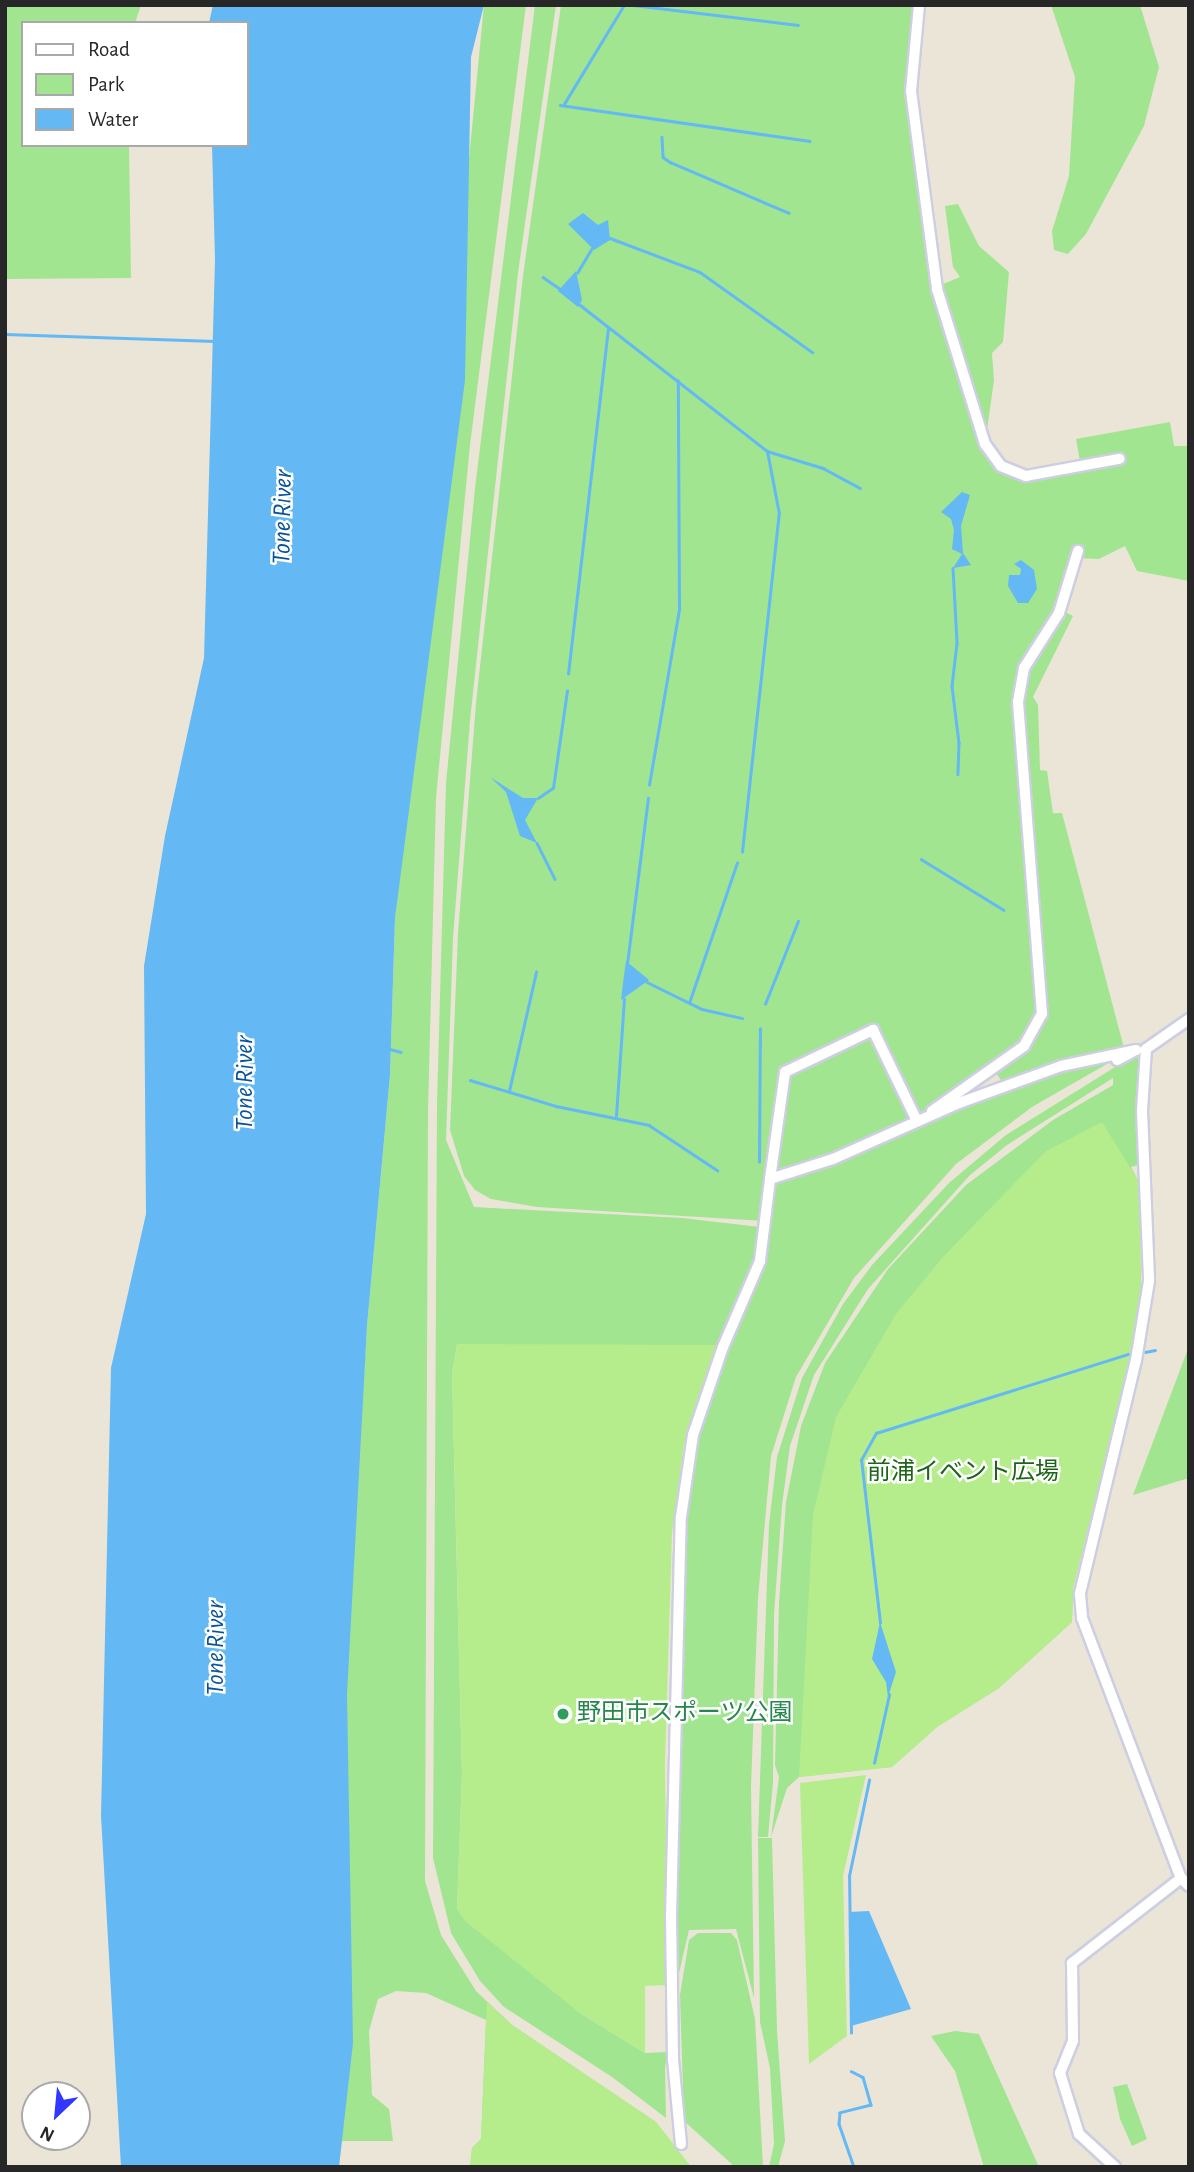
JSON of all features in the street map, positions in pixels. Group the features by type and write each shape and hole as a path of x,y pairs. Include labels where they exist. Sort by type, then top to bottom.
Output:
{"street":[{"path":"919,5 911,91 937,289 985,444 1001,466 1026,477 1119,459"},
{"path":"917,1121 1031,1038 1043,1005 1018,702 1024,668 1059,613 1079,551"},
{"path":"1116,1060 1141,1050 1189,1019"},
{"path":"681,2144 673,2059 671,1904 681,1517 693,1436 723,1347 760,1261 785,1072 873,1030 917,1121"},
{"path":"770,1179 833,1159 1003,1086 1082,1059 1141,1050"},
{"path":"1115,2167 1079,2134 1060,2073 1073,2041 1072,1963 1185,1882 1082,1618 1080,1594 1136,1360 1149,1281 1141,1050"},
{"path":"992,1067 1003,1086"}],"green space":[{"path":"5,5 141,5 136,21 21,21 21,147 129,147 131,278 5,279"},
{"path":"484,5 526,5 470,445 436,798 428,1112 425,1881 441,1935 476,1991 512,2025 656,2122 691,2167 470,2167 472,2148 481,2139 486,2020 426,1993 396,1991 378,1999 369,2031 372,2095 389,2109 393,2141 337,2141 332,1879 367,1326 390,1075 395,918"},
{"path":"535,5 556,5 518,273 470,721 453,938 446,1140 474,1207 682,1218 760,1227 755,1264 718,1345 457,1345 452,1373 462,1775 457,1909 580,2013 645,2053 669,2052 665,2066 666,2118 612,2077 504,2007 480,1981 451,1933 433,1858 437,1103 446,783 475,488"},
{"path":"561,5 914,5 906,99 930,281 941,327 985,455 1002,473 1028,481 1082,472 1076,439 1170,422 1174,446 1189,446 1189,581 1137,571 1125,546 1099,559 1074,558 1060,605 1019,677 1040,1005 1027,1039 922,1117 875,1026 790,1067 764,1221 537,1207 491,1199 475,1190 464,1176 450,1130 458,933 476,703 523,276"},
{"path":"1051,5 1140,5 1159,67 1144,126 1086,234 1068,254 1054,250 1052,231 1069,176 1075,77"},
{"path":"958,204 979,246 1009,272 1003,342 992,353 994,380 986,437 941,285 960,277 953,267 945,206"},
{"path":"1063,611 1073,616 1033,697 1038,705 1040,770 1047,771 1053,813 1040,816 1031,813 1021,714 1027,670"},
{"path":"1062,813 1124,1048 1003,1083 994,1070 1034,1039 1046,1007 1031,814"},
{"path":"870,1034 914,1121 774,1175 787,1074"},
{"path":"1126,1053 1032,1107 956,1164 854,1278 796,1377 771,1456 758,1598 751,1787 754,1998 736,1929 689,1930 676,1986 678,1573 690,1457 726,1347 756,1280 773,1182 1030,1079"},
{"name":"野田市スポーツ公園","path":"1136,1054 1140,1060 1138,1165 1131,1167 1139,1182 1141,1289 1127,1371 1073,1588 1072,1622 999,1688 937,1727 892,1767 799,1777 787,1788 771,1837 779,1777 775,1765 779,1603 786,1502 801,1426 825,1363 888,1269 966,1185 1053,1120 1113,1085 1113,1078 1007,1145 969,1176 868,1289 814,1375 790,1446 782,1505 774,1615 773,1783 768,1837 758,1837 769,1524 777,1457 802,1378 843,1304 872,1265 949,1183 1006,1135"},
{"name":"野田市スポーツ公園","path":"1102,1122 1139,1182 1141,1289 1127,1371 1073,1588 1072,1622 999,1688 937,1727 892,1767 799,1777 813,1515 836,1417 896,1314 943,1257 1046,1151"},
{"name":"野田市スポーツ公園","path":"457,1344 718,1345 684,1444 672,1533 665,1763 668,1985 645,1986 645,2053 580,2013 465,1921 457,1909 462,1775 452,1372"},
{"path":"1189,1346 1189,1478 1133,1495"},
{"name":"野田市スポーツ公園","path":"866,1775 843,1876 847,2036 809,2064 800,1783"},
{"path":"758,1838 772,1838 777,2031 785,2141 778,2167 769,2167 774,2144 770,2068 760,2022"},
{"path":"698,1933 731,1933 737,1940 755,2019 763,2167 735,2167 684,2121 680,1995 689,1940"},
{"path":"487,2002 512,2025 656,2122 691,2167 470,2167 472,2148 481,2139"},
{"path":"955,2031 979,2034 1039,2167 984,2167 955,2071 931,2036"},
{"path":"1127,2084 1147,2139 1132,2146 1120,2119 1113,2087"}],"water":[{"name":"Tone River","path":"213,5 484,5 471,57 465,380 395,918 390,1075 367,1326 347,1694 353,2043 339,2167 121,2167 101,1816 111,1368 146,1214 144,966 165,836 204,658 215,260 212,147 248,147 248,21 209,21"},
{"path":"583,213 598,225 608,220 610,240 594,250 568,224"},
{"path":"576,271 582,300 578,307 558,291"},
{"path":"962,492 970,495 961,526 963,553 971,565 953,568 962,554 952,549 954,530 951,519 941,512"},
{"path":"1021,560 1034,570 1037,589 1028,603 1018,603 1008,586 1009,575 1020,575 1021,569 1014,564"},
{"path":"490,777 523,798 538,798 525,820 537,843 520,836 506,792"},
{"path":"626,961 649,980 621,1000 623,983"},
{"path":"880,1622 896,1672 888,1697 886,1682 872,1659"},
{"path":"869,1911 911,2009 851,2026 849,1912"}],"waterway":[{"path":"564,104 624,5"},
{"path":"633,5 798,25"},
{"path":"560,105 809,141"},
{"path":"662,137 663,157 670,162 789,213"},
{"path":"610,238 700,272 812,352"},
{"path":"577,273 592,248"},
{"path":"543,277 560,289"},
{"path":"579,304 767,451 823,468 860,488"},
{"path":"568,674 608,329"},
{"path":"5,334 215,341"},
{"path":"649,785 679,609 678,381"},
{"path":"742,852 779,514 767,451"},
{"path":"953,568 957,643 952,686 959,743 958,774"},
{"path":"538,798 553,788 567,691"},
{"path":"627,964 648,798"},
{"path":"537,843 555,879"},
{"path":"921,859 1004,910"},
{"path":"689,1003 737,863"},
{"path":"765,1004 798,921"},
{"path":"509,1091 536,972"},
{"path":"647,982 702,1009 742,1018"},
{"path":"616,1116 624,999"},
{"path":"759,1162 760,1029"},
{"path":"390,1049 401,1052"},
{"path":"470,1080 556,1106 649,1125 717,1170"},
{"path":"1145,1352 1155,1350"},
{"path":"880,1623 861,1460 876,1433 1128,1354"},
{"path":"874,1763 889,1695"},
{"path":"851,2033 849,1876 869,1780"},
{"path":"851,2071 863,2077 871,2105 840,2113 839,2124 854,2167"}],"place":[{"name":"野田市スポーツ公園","path":"563,1714"}],"park label":[{"name":"前浦イベント広場","path":"963,1473"}]}
